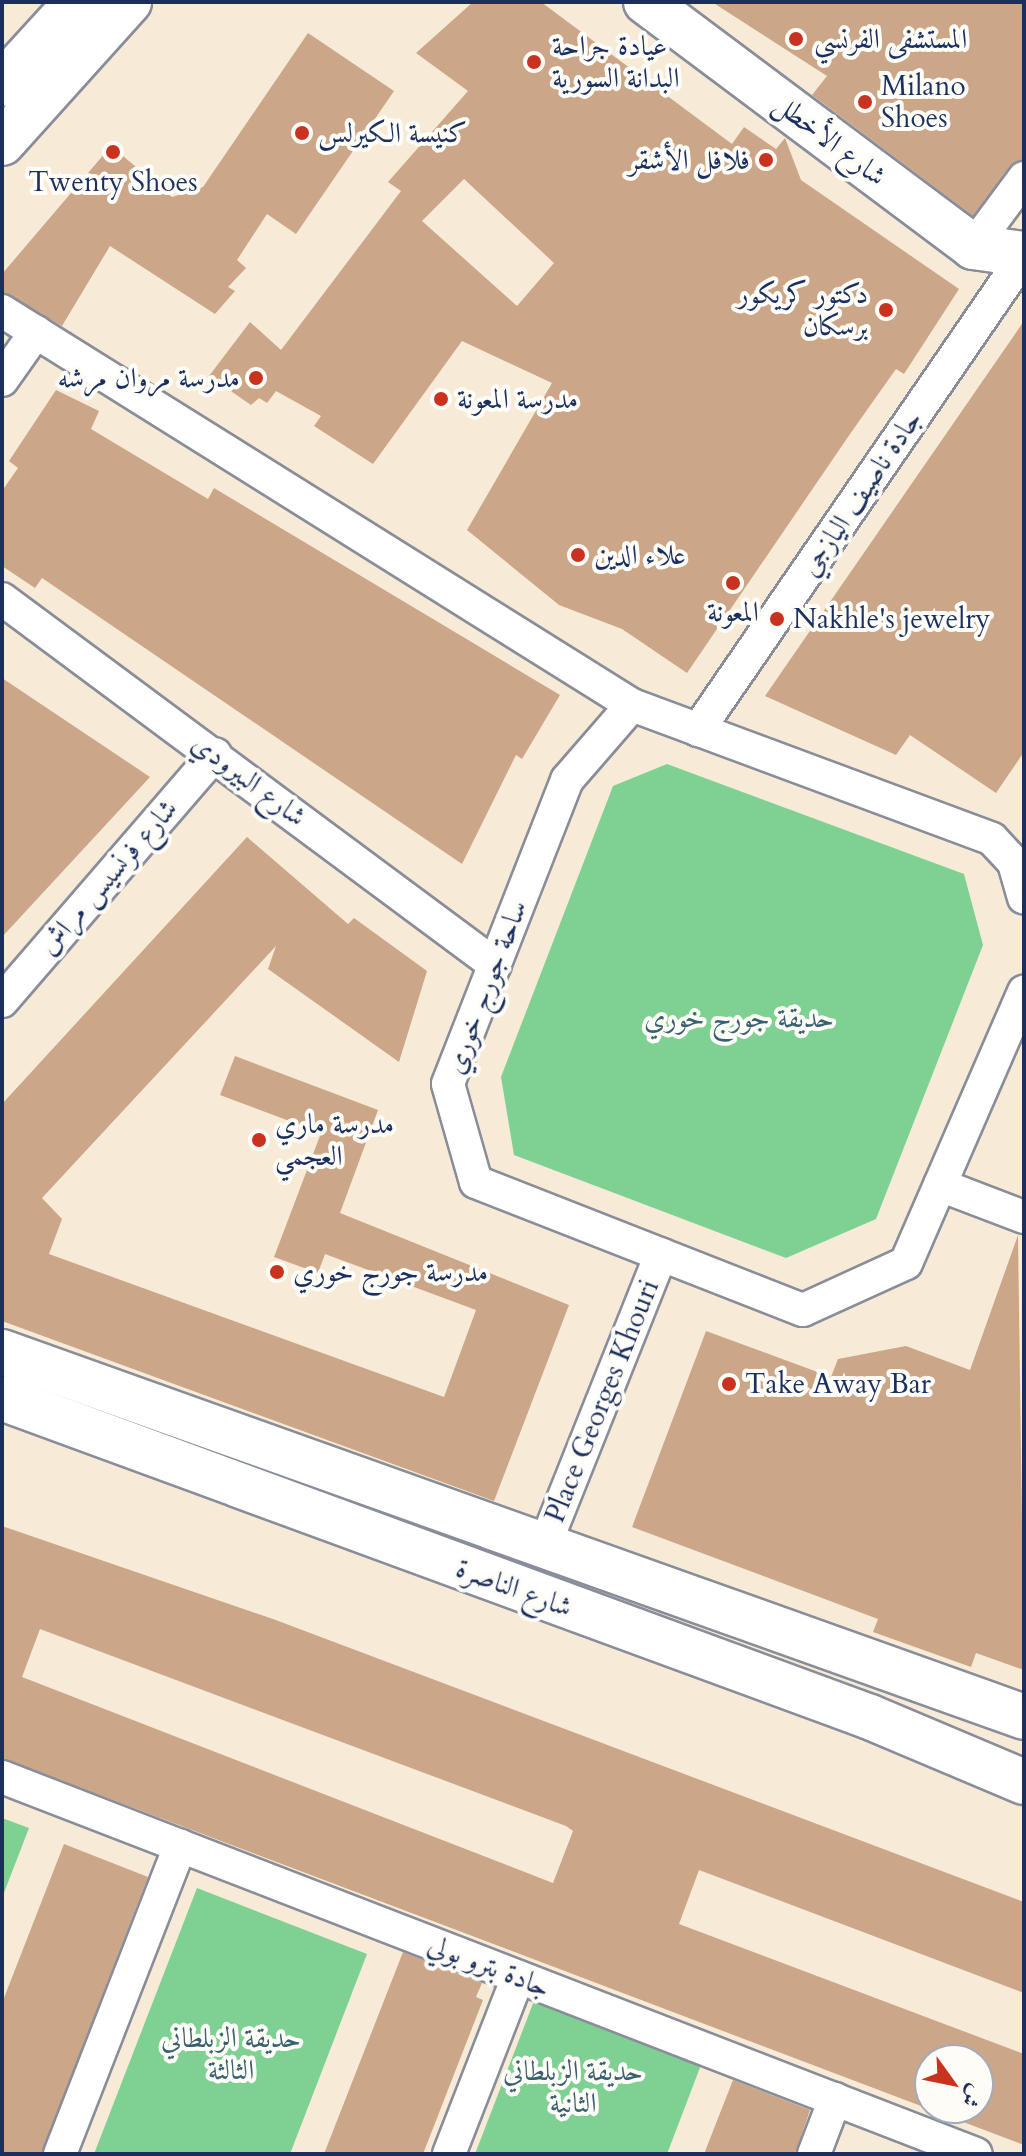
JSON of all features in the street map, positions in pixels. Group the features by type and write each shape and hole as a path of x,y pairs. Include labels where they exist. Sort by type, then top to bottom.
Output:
{"main road":[{"path":"2,84 77,2"},
{"path":"2,143 129,2"},
{"name":"شارع الأخطل","path":"646,2 973,247 1024,255"},
{"name":"شارع الناصرة","path":"2,1352 1024,1717"},
{"name":"شارع الناصرة","path":"2,1398 870,1717 1024,1782"},
{"path":"870,1717 1024,1760"}],"street":[{"path":"973,247 1024,178"},
{"name":"جادة ناصيف اليازجي","path":"698,730 1024,255"},
{"path":"2,311 632,705 992,839 1019,855 1024,898"},
{"path":"2,380 36,332"},
{"name":"شارع البيرودي","path":"2,599 215,754 495,965"},
{"name":"ساحة جورج خوري","path":"632,705 567,780 448,1084 476,1182 803,1310 906,1263 1024,991"},
{"name":"شارع فرنسيس مراش","path":"2,1001 215,754"},
{"path":"940,1185 1024,1217"},
{"name":"Place Georges Khouri","path":"544,1547 661,1255"},
{"name":"جادة بترو بولي","path":"2,1777 976,2154"},
{"path":"60,2154 180,1846"},
{"path":"449,2154 518,1977"},
{"path":"814,2154 835,2099"}],"green space":[{"name":"حديقة جورج خوري","path":"667,764 964,874 983,945 876,1219 786,1258 514,1155 501,1077 613,786"},
{"path":"2,1818 29,1828 2,1898"},
{"name":"حديقة الزبلطاني الثالثة","path":"197,1888 367,1954 290,2154 94,2154"},
{"name":"حديقة الزبلطاني الثانية","path":"534,2001 701,2065 667,2154 475,2154"}],"building":[{"path":"473,2 541,2 732,144 744,127 776,149 785,138 801,180 959,289 904,374 896,369 687,673 622,629 559,605 467,530 552,383 462,341 373,464 314,426 321,416 276,391 267,403 259,398 251,405 209,376 250,322 281,350 401,191 388,182 468,91 416,53","holes":["464,179 554,263 517,306 422,221"]},
{"path":"712,2 1024,2 1024,159 1009,167 973,216 812,95 827,76"},
{"path":"308,33 394,91 296,234 267,214 237,260 246,268 228,287 235,291 215,314 110,246 62,326 2,292 2,274 111,146 172,197 203,187"},
{"path":"1024,321 1024,752 996,793 910,735 896,755 765,696"},
{"path":"56,390 99,411 91,429 208,499 214,488 560,695 522,759 516,755 462,864 42,578 35,588 2,566 2,491 18,468 9,461"},
{"path":"2,678 150,777 2,937"},
{"path":"247,837 348,924 354,918 427,971 399,1062 268,969 276,946 42,1198 62,1219 49,1254 444,1397 476,1310 325,1254 318,1273 274,1257 321,1133 220,1095 235,1056 378,1110 340,1213 569,1305 494,1501 2,1321 2,1104"},
{"path":"1018,1235 1024,1670 976,1653 971,1667 873,1632 878,1619 632,1527 706,1331 831,1377 838,1359 906,1346 970,1370"},
{"path":"2,1526 273,1619 1024,1902 1024,1993 699,1870 679,1924 1024,2054 1024,2145 969,2124 994,2124 994,2044 914,2044 914,2103 2,1758","holes":["40,1629 573,1831 553,1883 22,1677"]},
{"path":"64,1844 148,1877 41,2154 2,2154 2,2003"},
{"path":"403,1952 482,1983 476,1997 483,2000 423,2154 324,2154"},
{"path":"733,2080 810,2110 795,2154 704,2154"}],"place":[{"name":"المستشفى الفرنسي","path":"796,39"},
{"name":"عيادة جراحة البدانة السورية","path":"534,62"},
{"name":"Milano Shoes","path":"865,102"},
{"name":"كنيسة الكيرلس","path":"302,133"},
{"name":"Twenty Shoes","path":"113,152"},
{"name":"فلافل الأشقر","path":"766,160"},
{"name":"دكتور كريكور برسكان","path":"886,310"},
{"name":"مدرسة مروان مرشه","path":"256,378"},
{"name":"مدرسة المعونة","path":"441,399"},
{"name":"علاء الدين","path":"578,555"},
{"name":"المعونة","path":"733,583"},
{"name":"Nakhle's jewelry","path":"777,619"},
{"name":"مدرسة ماري العجمي","path":"259,1140"},
{"name":"مدرسة جورج خوري","path":"277,1272"},
{"name":"Take Away Bar","path":"729,1384"}]}
